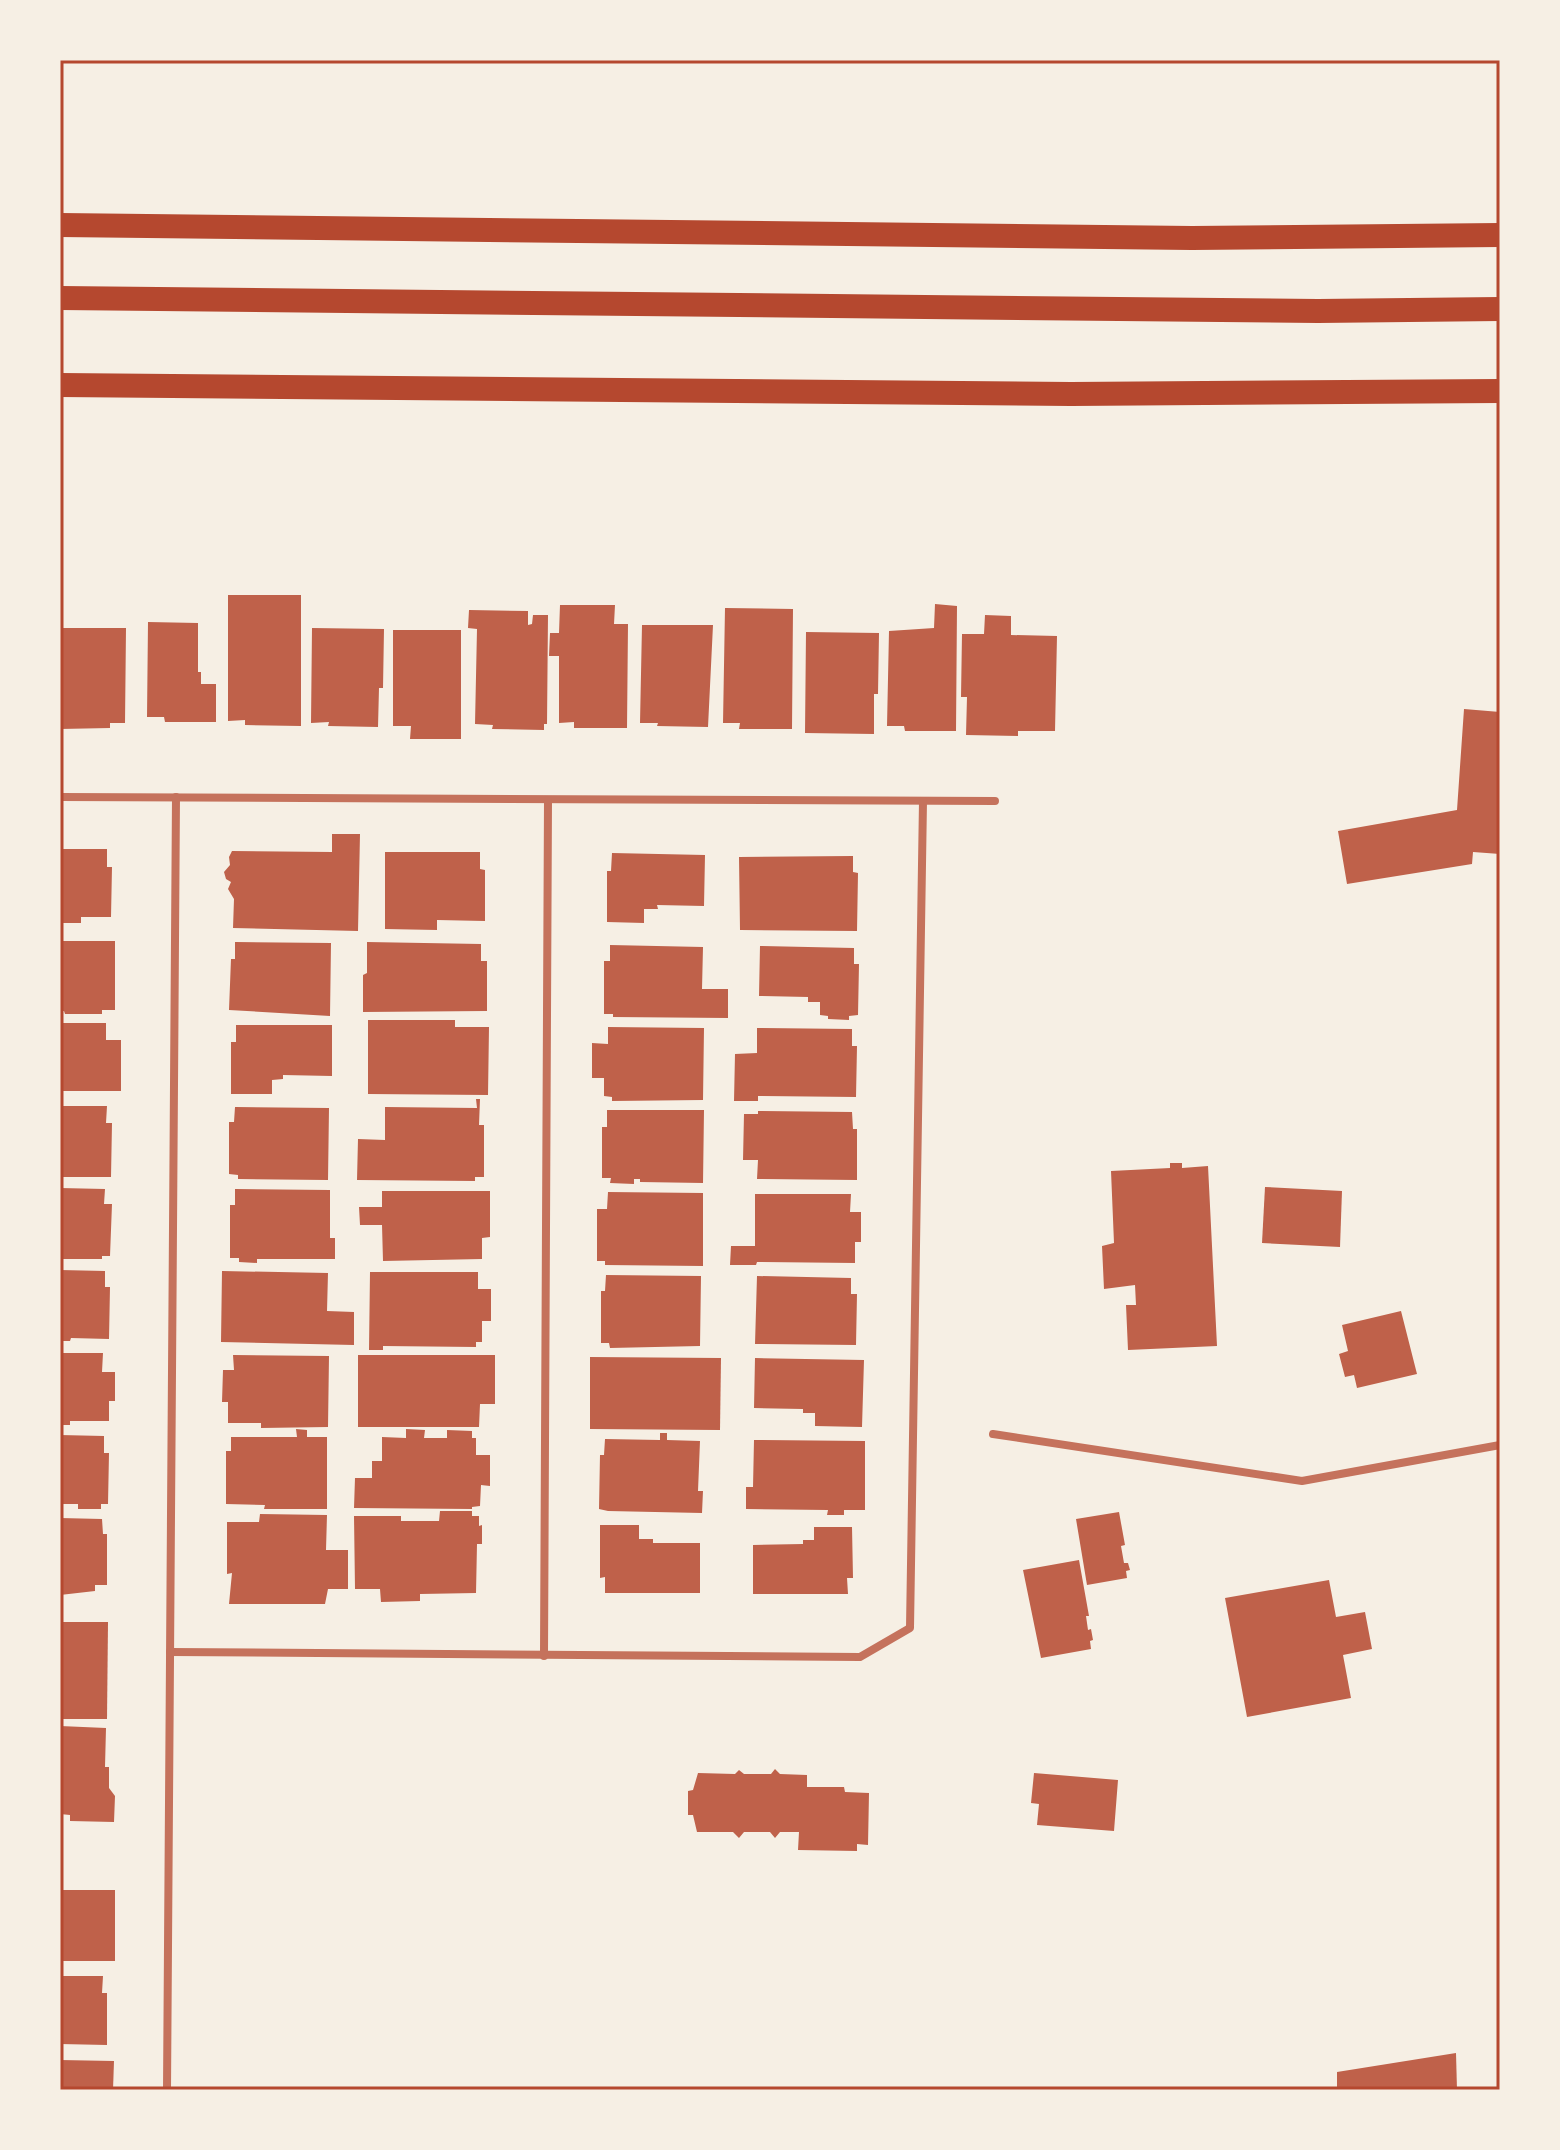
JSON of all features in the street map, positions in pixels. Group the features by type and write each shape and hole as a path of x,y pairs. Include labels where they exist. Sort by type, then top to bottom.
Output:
{"highway":[{"path":"60,225 1192,238 1500,235"},
{"path":"60,298 1318,311 1500,309"},
{"path":"60,385 1055,394 1500,391"}],"street":[{"path":"60,797 995,801"},
{"path":"167,2090 176,797"},
{"path":"544,1656 548,800"},
{"path":"170,1652 860,1657 910,1628 923,801"},
{"path":"993,1434 1302,1481 1500,1445"}],"building":[{"path":"228,595 301,595 301,726 245,725 245,720 228,721"},
{"path":"935,604 957,606 956,731 905,731 904,726 887,726 889,631 934,628"},
{"path":"560,605 615,605 614,624 628,624 627,728 574,728 574,722 559,723 559,656 549,656 550,633 559,633"},
{"path":"725,608 793,609 792,729 739,729 740,723 723,723"},
{"path":"469,610 528,611 528,625 532,624 533,615 548,615 547,724 544,724 544,730 492,729 493,725 475,724 477,629 468,628"},
{"path":"985,615 1011,616 1011,635 1057,636 1055,731 1018,731 1018,736 966,735 967,697 961,697 962,634 984,634"},
{"path":"148,622 198,623 198,672 201,672 201,684 216,684 216,722 165,722 164,717 147,717"},
{"path":"642,625 713,625 708,727 640,723"},
{"path":"60,628 126,628 125,723 110,723 110,728 60,729"},
{"path":"312,628 384,629 383,688 379,688 378,727 311,723"},
{"path":"393,630 461,630 461,739 410,739 411,726 393,726"},
{"path":"806,632 879,633 874,734 805,733"},
{"path":"1464,709 1500,712 1500,854 1473,852 1472,864 1347,884 1338,831 1457,810"},
{"path":"332,834 360,834 358,931 233,928 234,899 228,889 231,882 224,872 230,865 232,851 332,852"},
{"path":"60,849 107,849 107,867 112,867 111,917 81,917 81,923 60,923"},
{"path":"385,852 480,852 480,869 485,870 485,921 437,920 437,930 385,929"},
{"path":"612,853 705,855 704,906 657,905 658,909 644,909 644,923 607,922 607,871 611,871"},
{"path":"853,856 853,872 858,873 857,931 740,930 739,857"},
{"path":"60,941 115,941 115,1010 102,1010 102,1014 65,1014 60,1011"},
{"path":"235,942 331,943 330,1016 229,1010 231,959 235,959"},
{"path":"367,942 481,944 481,961 487,961 487,1011 363,1012"},
{"path":"610,945 703,947 702,989 728,989 728,1018 613,1017 613,1014 604,1014 604,961 610,961"},
{"path":"760,946 854,948 854,964 859,964 858,1015 849,1016 849,1020 828,1019 828,1016 820,1015 820,1002 808,1002 808,997 759,996"},
{"path":"368,1020 455,1020 455,1027 489,1027 488,1095 368,1094"},
{"path":"60,1023 106,1023 106,1040 121,1040 121,1091 60,1091"},
{"path":"236,1025 332,1025 332,1076 283,1075 283,1079 272,1080 272,1094 231,1094 231,1042 236,1042"},
{"path":"608,1027 704,1028 703,1100 612,1101 612,1097 604,1096 604,1078 592,1078 592,1043 608,1044"},
{"path":"757,1028 852,1029 852,1046 857,1046 856,1097 758,1096 758,1101 734,1101 735,1054 757,1053"},
{"path":"476,1099 480,1099 479,1125 484,1125 484,1177 475,1177 475,1181 357,1180 358,1139 385,1140 385,1107 477,1108"},
{"path":"60,1106 107,1106 106,1123 112,1123 111,1177 60,1177"},
{"path":"235,1107 329,1108 328,1180 238,1179 238,1175 229,1174 229,1122 234,1122"},
{"path":"607,1110 704,1110 703,1183 640,1182 640,1179 634,1179 634,1184 610,1183 611,1178 602,1178 602,1127 607,1127"},
{"path":"758,1111 852,1112 853,1129 857,1129 857,1180 757,1179 758,1160 743,1160 744,1114 758,1114"},
{"path":"1170,1163 1182,1163 1182,1168 1208,1166 1217,1346 1128,1350 1126,1305 1136,1305 1135,1285 1104,1289 1102,1246 1114,1243 1111,1171 1170,1168"},
{"path":"1265,1187 1342,1191 1340,1247 1262,1243"},
{"path":"60,1188 105,1189 104,1204 112,1204 110,1256 102,1256 102,1259 60,1259"},
{"path":"235,1189 330,1190 330,1238 335,1238 335,1259 257,1259 257,1263 230,1258 230,1205 235,1205"},
{"path":"382,1191 490,1191 490,1237 482,1238 482,1259 383,1261 382,1225 360,1225 359,1207 382,1207"},
{"path":"608,1192 703,1193 703,1266 605,1265 605,1261 597,1261 597,1209 607,1209"},
{"path":"755,1194 851,1194 850,1212 861,1212 861,1242 855,1242 855,1263 757,1262 756,1265 730,1265 731,1246 755,1246"},
{"path":"60,1270 105,1271 105,1287 110,1287 109,1339 71,1338 70,1341 60,1341"},
{"path":"222,1271 328,1273 327,1311 354,1312 354,1345 221,1342"},
{"path":"370,1272 478,1272 478,1289 491,1289 491,1321 482,1321 482,1342 476,1342 476,1347 383,1346 383,1350 369,1350"},
{"path":"606,1275 701,1276 700,1346 610,1348 609,1343 601,1343 601,1291 605,1291"},
{"path":"757,1276 851,1278 851,1294 857,1294 856,1345 755,1344"},
{"path":"1401,1311 1417,1374 1357,1388 1354,1375 1345,1377 1339,1354 1348,1351 1342,1325"},
{"path":"60,1353 103,1353 102,1372 115,1372 115,1401 109,1401 109,1421 70,1421 70,1425 60,1425"},
{"path":"233,1355 329,1356 328,1427 261,1428 261,1423 228,1423 228,1402 222,1402 223,1370 234,1370"},
{"path":"358,1355 495,1355 495,1404 480,1404 479,1427 358,1427"},
{"path":"590,1357 721,1358 720,1430 590,1429"},
{"path":"755,1358 864,1360 862,1427 815,1426 815,1413 803,1413 803,1409 754,1408"},
{"path":"296,1429 307,1430 307,1437 327,1437 327,1509 264,1509 265,1505 226,1504 226,1451 231,1451 231,1437 297,1437"},
{"path":"406,1429 425,1430 424,1438 447,1438 447,1430 472,1431 472,1438 476,1438 476,1455 490,1455 490,1486 481,1485 480,1506 472,1509 354,1508 355,1478 372,1478 372,1461 382,1461 382,1437 406,1438"},
{"path":"660,1433 667,1433 667,1440 700,1441 698,1491 703,1491 702,1513 599,1509 600,1455 604,1455 605,1439 660,1440"},
{"path":"60,1435 104,1436 104,1453 109,1453 108,1504 101,1504 101,1509 78,1509 78,1504 60,1504"},
{"path":"754,1440 865,1441 865,1510 844,1510 844,1515 827,1515 828,1510 746,1509 746,1487 753,1487"},
{"path":"440,1511 472,1511 472,1516 479,1516 482,1544 477,1544 476,1593 420,1594 420,1601 381,1602 380,1589 355,1589 354,1516 401,1516 401,1521 439,1521"},
{"path":"1119,1512 1125,1545 1121,1546 1124,1563 1128,1563 1130,1570 1126,1571 1127,1578 1087,1585 1076,1519"},
{"path":"260,1514 327,1515 326,1550 348,1550 348,1589 328,1589 325,1604 229,1604 232,1573 227,1574 227,1522 259,1522"},
{"path":"60,1518 102,1519 103,1534 107,1534 107,1585 95,1585 95,1591 60,1595"},
{"path":"600,1525 639,1525 639,1539 653,1539 653,1543 700,1543 700,1593 605,1593 605,1577 600,1578"},
{"path":"814,1527 852,1527 853,1578 847,1578 848,1594 753,1594 753,1545 803,1544 803,1540 814,1540"},
{"path":"1079,1560 1089,1616 1086,1616 1088,1630 1091,1629 1093,1640 1090,1641 1091,1649 1041,1658 1023,1570"},
{"path":"1329,1580 1336,1617 1365,1612 1372,1649 1343,1655 1351,1698 1247,1717 1225,1598"},
{"path":"60,1622 108,1622 107,1719 60,1719"},
{"path":"60,1726 106,1728 105,1767 109,1767 109,1788 115,1796 114,1822 70,1821 70,1815 60,1814"},
{"path":"775,1769 780,1774 807,1775 807,1787 844,1787 845,1792 869,1793 868,1845 857,1844 857,1851 798,1850 799,1832 780,1832 775,1838 770,1832 744,1832 739,1838 733,1832 697,1832 693,1815 688,1815 688,1791 693,1790 698,1773 735,1774 739,1770 744,1774 771,1774"},
{"path":"1034,1773 1118,1780 1114,1831 1037,1825 1039,1804 1031,1803"},
{"path":"60,1890 115,1890 115,1961 60,1961"},
{"path":"60,1976 103,1976 102,1993 107,1993 107,2045 60,2044"},
{"path":"1456,2053 1457,2090 1337,2090 1337,2072"},
{"path":"60,2060 114,2061 113,2090 60,2090"}]}
